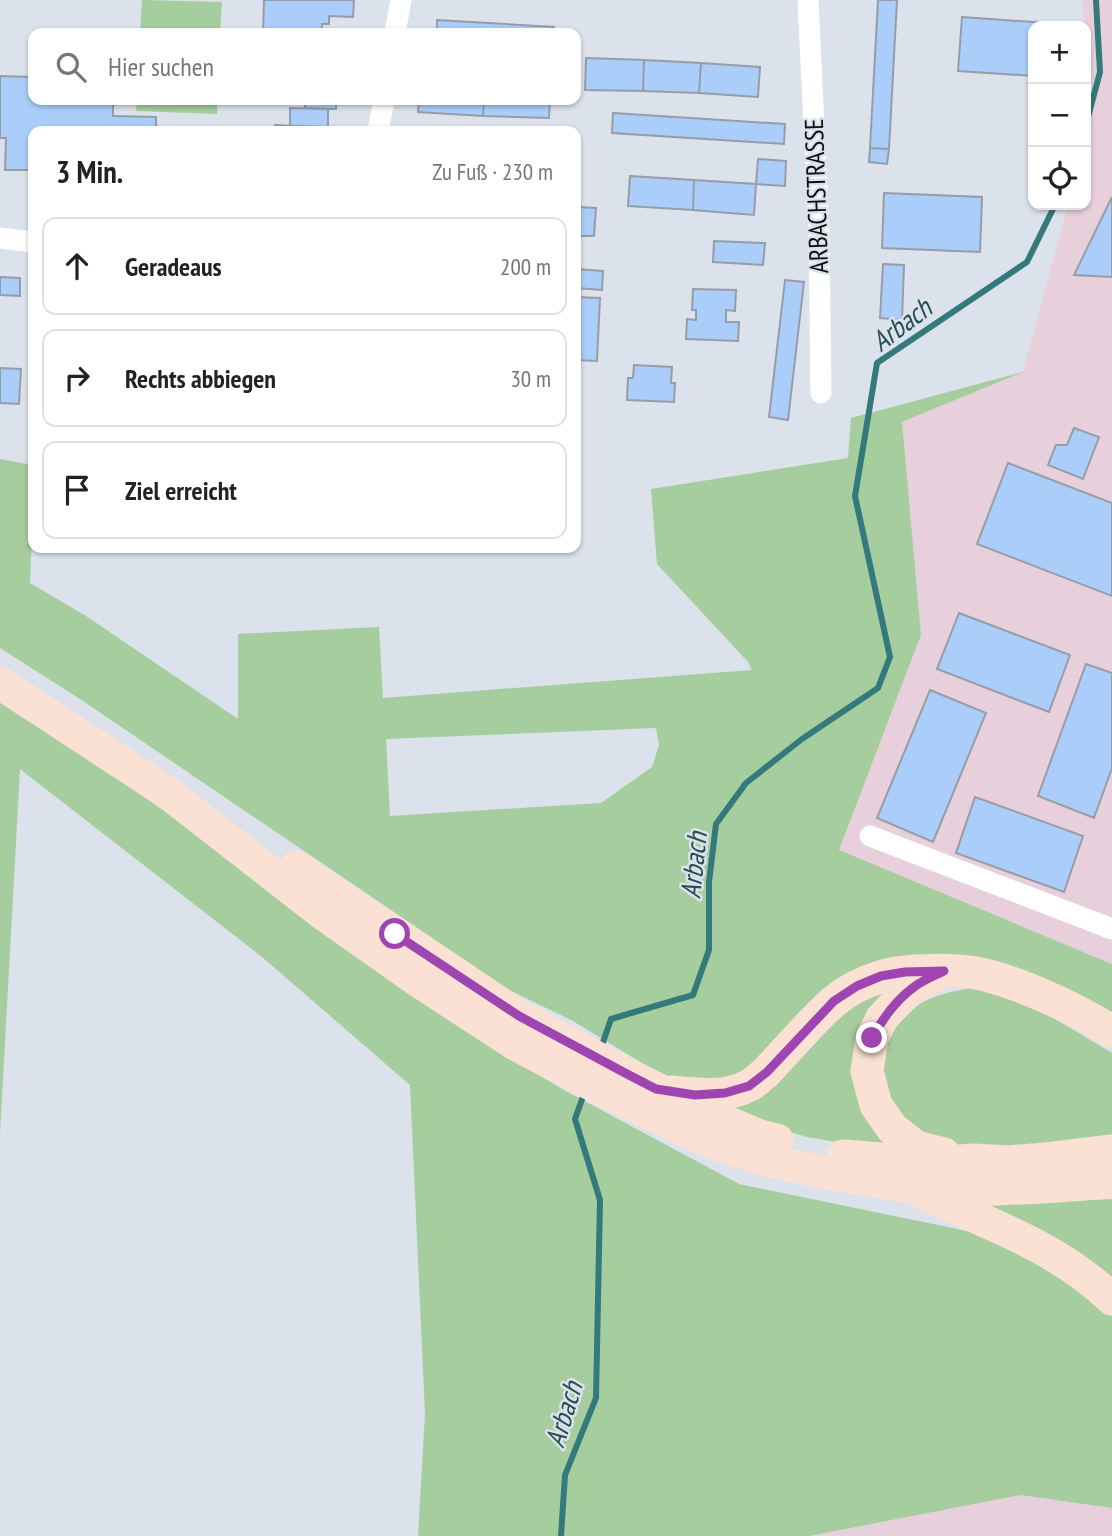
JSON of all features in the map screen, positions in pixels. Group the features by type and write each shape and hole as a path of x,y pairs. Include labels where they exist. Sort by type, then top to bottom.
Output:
{"main road":[{"path":"0,663 316,881 517,1030 606,1092 688,1132 771,1161 905,1186 952,1191 1112,1182"},
{"path":"0,684 168,793 322,913 417,980 517,1030 627,1074 707,1114 760,1136 844,1156 931,1163 974,1160 1007,1162 1112,1152"},
{"path":"656,1089 695,1095 725,1093 749,1086 767,1072 834,1001 857,986 881,976 905,972 944,971 984,975 1032,991 1083,1014 1112,1031"},
{"path":"944,971 915,986 882,1018 872,1038 867,1071 876,1105 892,1128 916,1147 974,1160"},
{"path":"905,1186 1020,1236 1099,1286 1112,1299"}],"street":[{"path":"396,28 401,0"},
{"name":"ARBACHSTRASSE","path":"808,0 819,230 821,393"},
{"path":"379,126 383,105"},
{"path":"0,238 28,241"},
{"path":"870,836 1112,929"}],"shaded area":[{"path":"1082,0 1112,0 1112,964 838,851 921,635 901,422 1023,371 1067,210 1091,210 1091,122 1095,106 1091,73 1091,21 1085,21"},
{"path":"1021,1495 1112,1508 1112,1536 809,1536"}],"green space":[{"path":"142,0 222,2 220,28 140,28"},
{"path":"137,105 218,105 217,114 136,111"},
{"path":"1023,372 902,422 921,635 839,850 1112,964 1112,1018 918,955 743,1078 670,1080 573,1021 509,990 80,699 0,648 0,459 28,464 30,583 86,616 238,719 238,634 379,627 383,698 752,670 748,662 657,564 651,489 848,458 851,418","holes":["656,728 659,745 652,767 601,803 390,816 386,739"]},
{"path":"0,694 512,1059 562,1089 739,1184 1001,1238 1076,1280 1112,1316 1112,1508 1021,1495 809,1536 418,1536 425,1414 410,1085 262,957 20,769 0,1134"},
{"path":"903,981 863,1036 901,1153 807,1137 730,1114 730,1105 759,1096 777,1085 815,1040 847,1012 882,988"},
{"path":"977,987 1042,1011 1112,1053 1112,1138 1027,1147 984,1148 928,1140 905,1124 890,1101 883,1074 884,1048 889,1036 906,1014 923,1002"},
{"path":"1112,1199 1112,1278 1083,1255 1035,1228 984,1205"}],"building":[{"path":"264,0 354,0 353,17 329,16 329,24 322,24 322,28 263,28"},
{"path":"878,0 897,0 889,149 870,148"},
{"path":"962,17 1028,22 1028,76 958,71"},
{"path":"437,20 554,27 554,28 437,28"},
{"path":"586,58 644,60 643,91 585,90"},
{"path":"644,60 701,63 699,93 643,91"},
{"path":"701,63 760,67 758,97 699,93"},
{"path":"0,76 28,77 28,105 113,105 113,116 156,117 156,126 28,126 28,170 5,170 6,138 0,138"},
{"path":"305,105 336,105 336,109 305,108"},
{"path":"419,105 484,105 483,116 418,112"},
{"path":"484,105 550,105 549,118 483,116"},
{"path":"290,108 328,109 328,126 290,126"},
{"path":"613,113 785,124 784,144 612,133"},
{"path":"870,148 889,149 887,164 869,162"},
{"path":"758,159 786,161 785,186 756,184"},
{"path":"630,176 694,180 693,210 628,206"},
{"path":"694,180 756,184 754,215 693,210"},
{"path":"884,193 982,197 980,252 882,248"},
{"path":"1112,197 1112,277 1074,275"},
{"path":"581,207 596,208 594,236 581,236"},
{"path":"714,241 765,243 763,265 713,262"},
{"path":"883,264 904,265 902,320 880,318"},
{"path":"581,269 603,271 602,290 581,288"},
{"path":"0,277 20,278 20,296 0,295"},
{"path":"785,280 804,282 788,420 769,417"},
{"path":"693,289 736,290 735,311 726,310 726,322 739,322 738,341 686,339 687,319 696,320 696,310 692,310"},
{"path":"581,297 600,298 597,361 581,360"},
{"path":"634,365 672,367 674,402 627,400 628,378 633,378"},
{"path":"0,368 21,369 19,404 0,403"},
{"path":"1074,428 1099,437 1083,479 1048,465 1056,445 1067,445"},
{"path":"1008,463 1112,503 1112,596 977,544"},
{"path":"959,613 1070,655 1049,712 937,669"},
{"path":"1086,664 1112,673 1112,768 1094,818 1038,796"},
{"path":"930,690 986,713 933,842 877,818"},
{"path":"975,797 1083,836 1064,892 956,853"}],"waterway":[{"name":"Arbach","path":"1091,106 1100,72 1096,0"},
{"name":"Arbach","path":"601,1048 611,1019 693,995 709,950 709,882 716,824 746,783 802,739 878,688 890,657 855,496 877,363 1027,262 1053,210"},
{"name":"Arbach","path":"561,1536 565,1475 596,1398 600,1200 575,1119 585,1091"}],"route":[{"path":"395,934 519,1016 627,1074 656,1089 695,1095 725,1093 749,1086 767,1072 834,1001 857,986 881,976 944,971 915,986 898,1001 882,1018 872,1038"}]}
